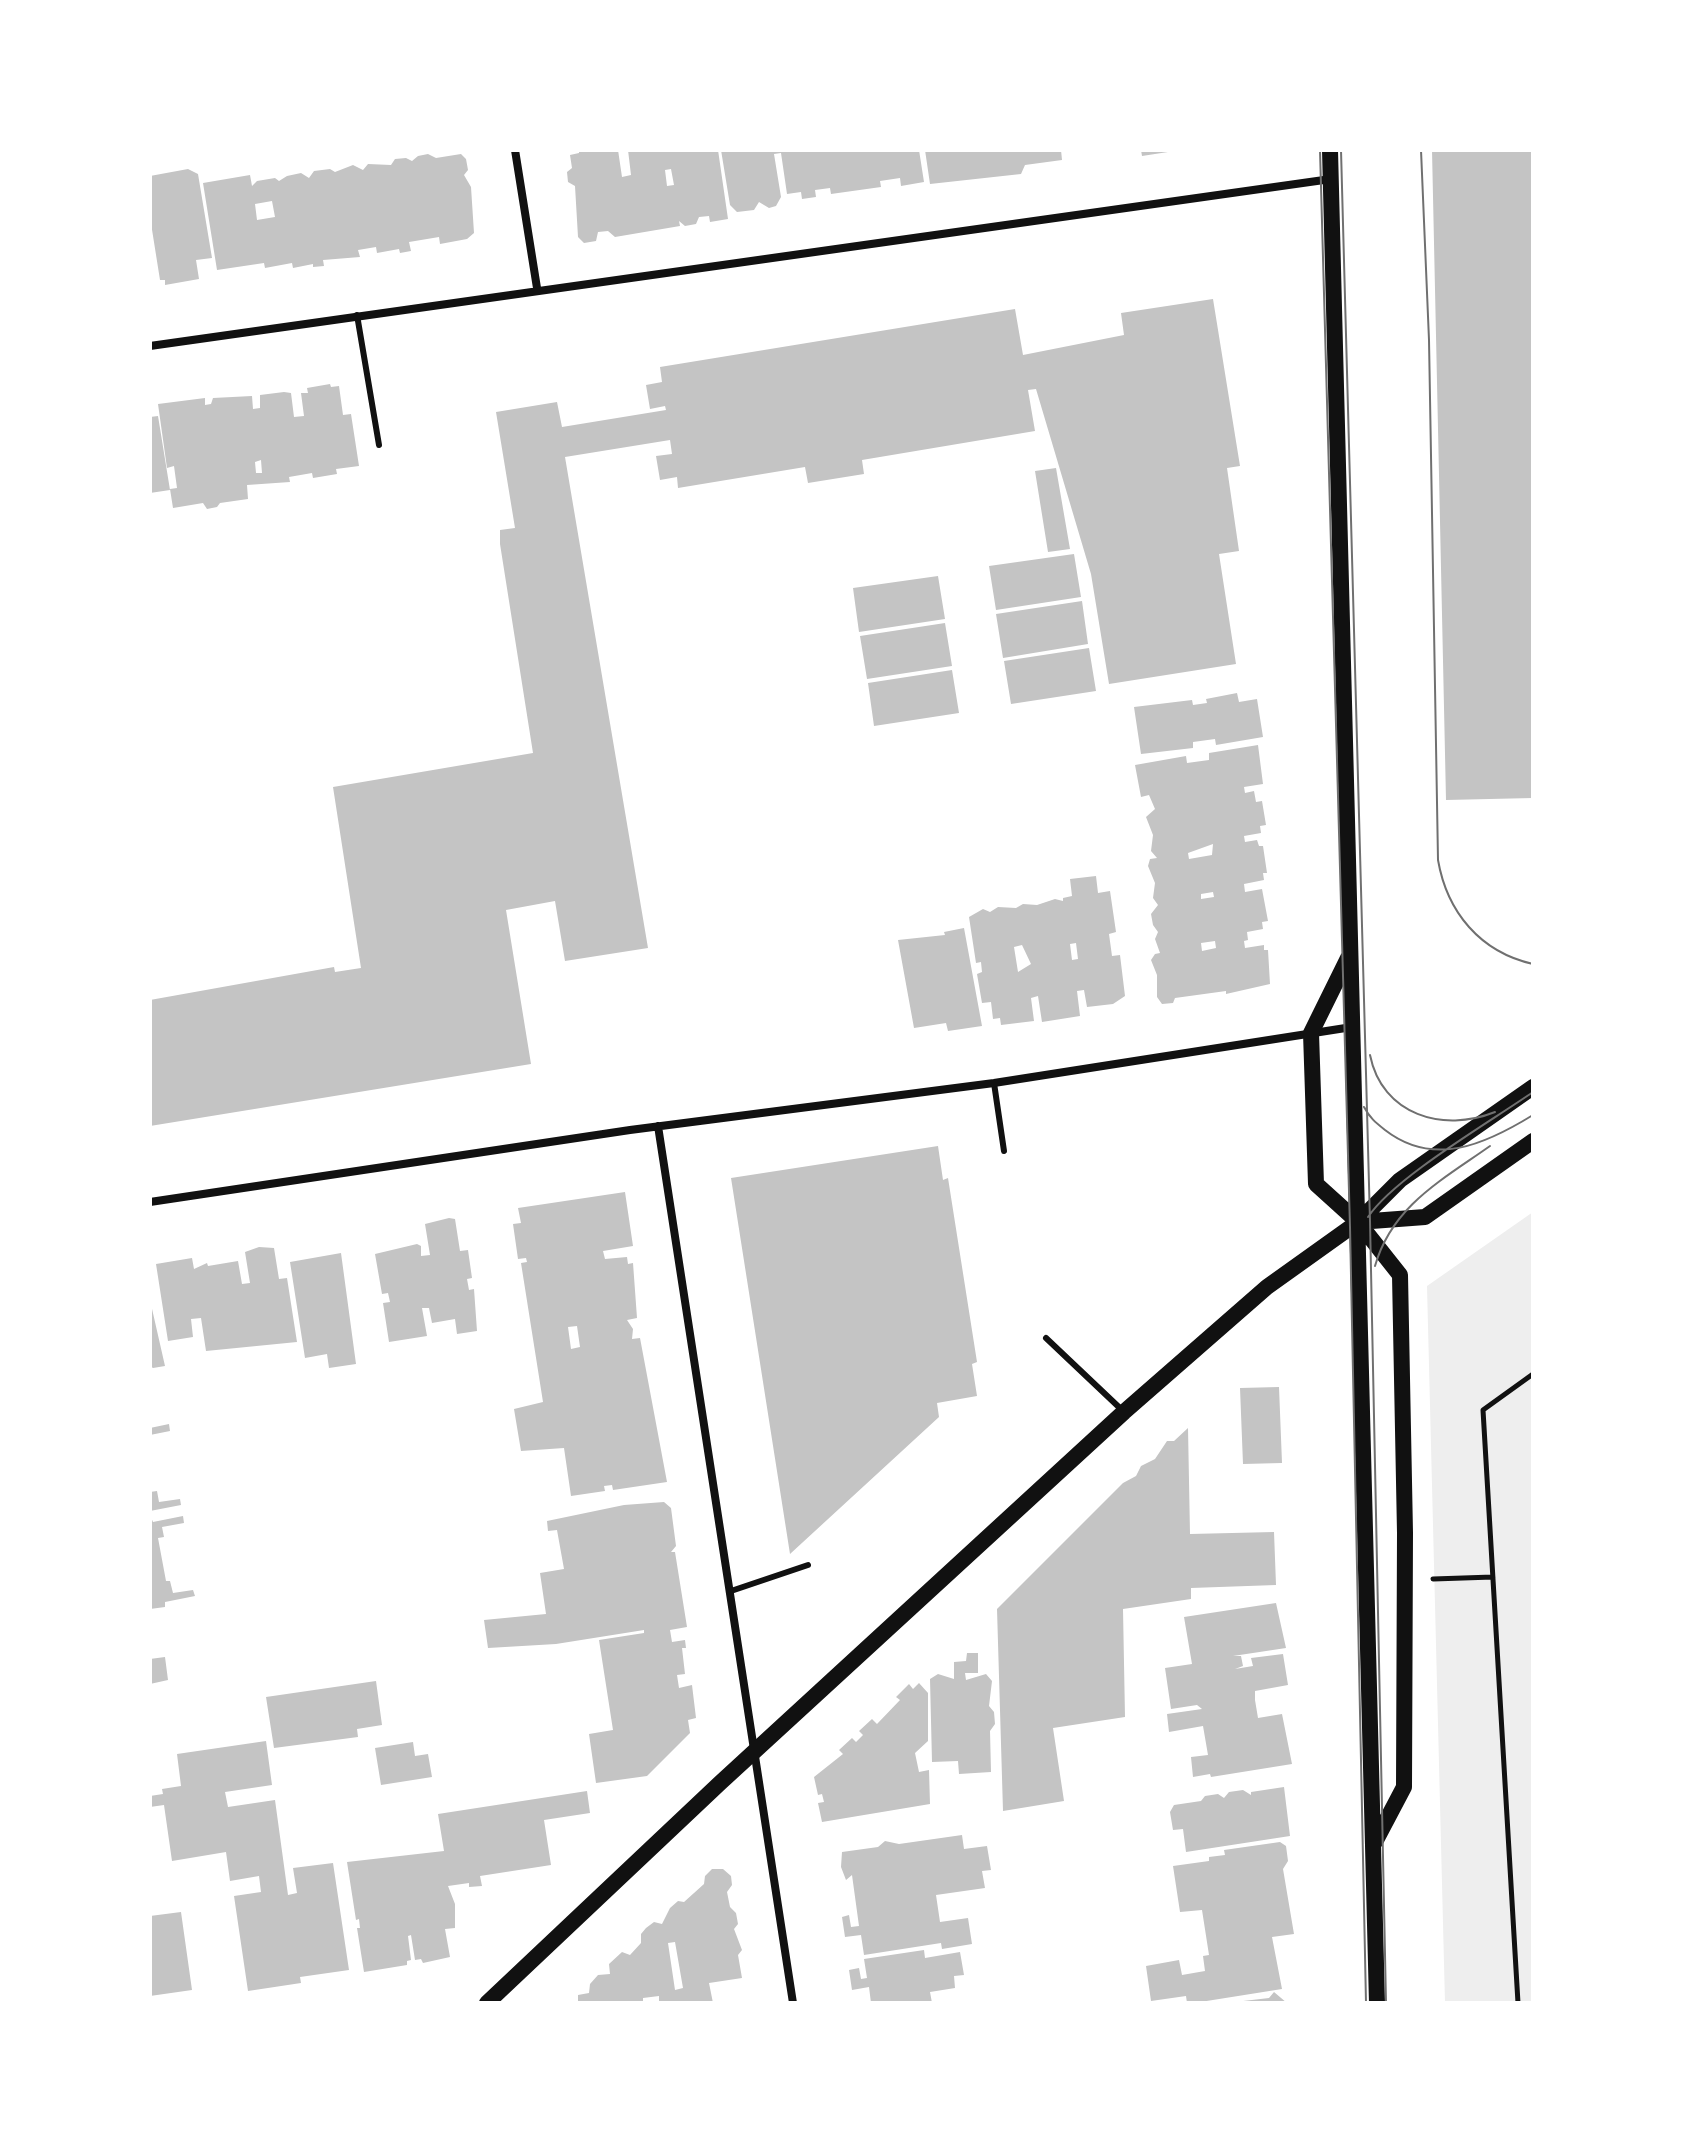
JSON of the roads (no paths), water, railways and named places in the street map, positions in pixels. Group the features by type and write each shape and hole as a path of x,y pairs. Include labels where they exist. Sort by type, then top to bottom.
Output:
{"main road":[{"path":"1330,150 1377,2003"},
{"path":"1350,953 1311,1033 1316,1184 1358,1222 1400,1275 1405,1533 1404,1787 1373,1846"},
{"path":"487,2003 1124,1412 1267,1287 1358,1222 1400,1180 1533,1087"},
{"path":"1358,1222 1425,1217 1533,1141"}],"street":[{"path":"515,150 537,288"},
{"path":"150,346 537,288 1331,179"},
{"path":"150,1202 658,1126 994,1083 1352,1027"},
{"path":"658,1126 793,2003"}],"lane":[{"path":"357,315 379,445"},
{"path":"994,1083 1004,1151"},
{"path":"1046,1338 1124,1412"},
{"path":"731,1591 808,1565"}],"tram line":[{"path":"1320,150 1350,1227 1366,2003"},
{"path":"1341,150 1370,1221 1386,2003"},
{"path":"1421,150 1429,340 1438,860 1449,896 1469,927 1497,950 1533,964"},
{"path":"1370,1055 1377,1076 1387,1092 1401,1105 1418,1114 1455,1120 1495,1112"},
{"path":"1368,1217 1381,1201 1421,1168 1533,1092"},
{"path":"1364,1107 1378,1125 1404,1141 1422,1148 1441,1150 1478,1143 1533,1115"},
{"path":"1375,1266 1393,1227 1406,1211 1437,1183 1490,1146"}]}
